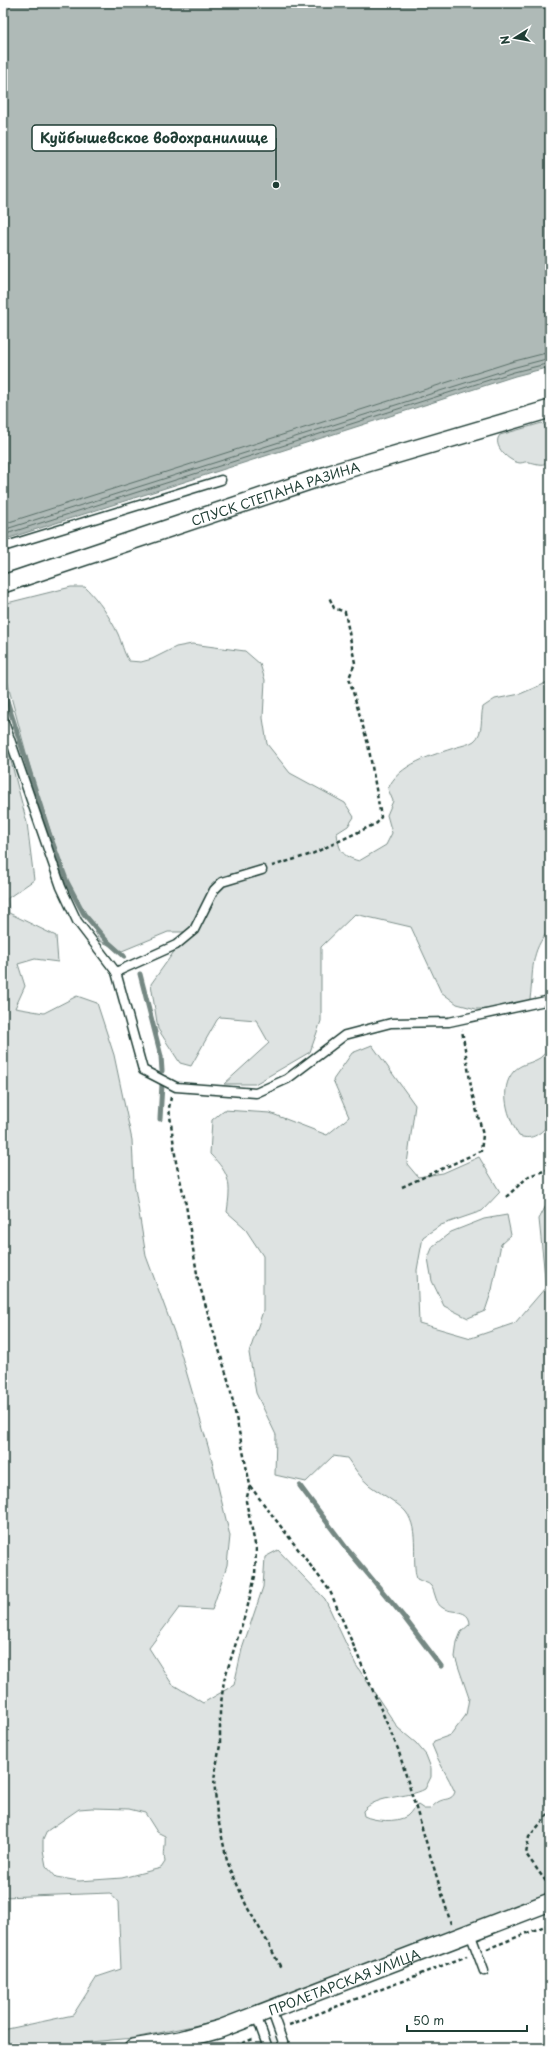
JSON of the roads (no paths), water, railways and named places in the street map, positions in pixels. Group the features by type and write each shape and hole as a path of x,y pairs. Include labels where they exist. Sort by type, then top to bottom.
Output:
{"street":[{"name":"СПУСК СТЕПАНА РАЗИНА","path":"3,584 330,474 550,409"},
{"name":"ПРОЛЕТАРСКАЯ УЛИЦА","path":"133,2048 180,2040 206,2033 550,1902"}],"lane":[{"path":"3,547 221,480"},
{"path":"3,719 61,887 77,921 116,972 143,1070 172,1086 256,1093 287,1079 345,1035 391,1023 449,1022 550,1000"},
{"path":"116,972 176,945 188,935 200,921 210,896 222,882 262,870"},
{"path":"463,1936 478,1952 484,1971"},
{"path":"264,2012 278,2029 285,2048"},
{"path":"264,2012 263,2035 268,2048"}],"water":[{"path":"3,3 550,3 550,367 515,376 3,540"}],"waterway":[{"path":"3,688 49,833 67,882 84,914 106,940 124,956"},
{"path":"140,974 161,1056 162,1071"},
{"path":"160,1119 162,1084"},
{"path":"300,1486 347,1549 403,1616 441,1666"}],"place":[{"name":"Куйбышевское водохранилище","path":"276,185"}]}
